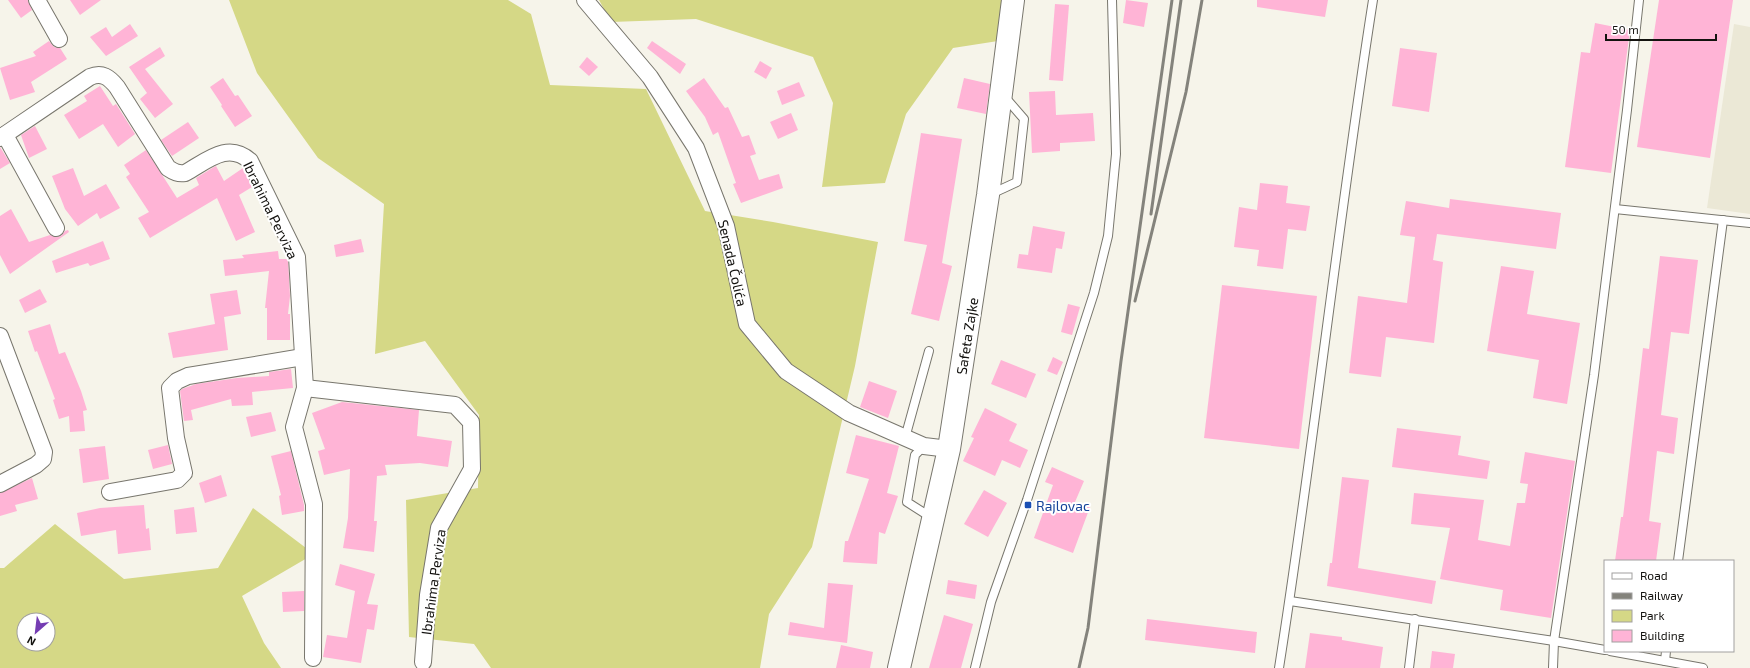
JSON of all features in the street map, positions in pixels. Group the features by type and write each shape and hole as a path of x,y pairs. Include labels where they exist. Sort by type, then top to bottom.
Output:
{"main road":[{"name":"Safeta Zajke","path":"899,668 949,449 988,195 1013,0"}],"street":[{"path":"37,0 59,39"},
{"name":"Senada Čolića","path":"585,0 650,77 696,148 726,226 747,324 786,370 849,413 924,446 949,449"},
{"name":"Ibrahima Perviza","path":"56,228 2,137 96,74 103,75 111,79 168,168 172,171 180,174 185,173 221,154 230,151 238,153 250,161 297,257 305,388 294,428 314,504 313,658"},
{"path":"0,336 44,452 43,459 36,465 0,484"},
{"path":"110,492 177,480 184,473 176,438 170,388 177,381 188,376 226,368 303,357"},
{"name":"Ibrahima Perviza","path":"305,388 455,404 471,422 472,469 439,528 428,595 423,662"}],"lane":[{"path":"975,668 991,602 1027,500 1094,293 1108,236 1116,154 1112,0"},
{"path":"1279,668 1290,601 1358,92 1373,0"},
{"path":"1553,668 1554,641 1594,375 1639,0"},
{"path":"1615,209 1750,223"},
{"path":"1678,560 1723,220"},
{"path":"905,438 929,351"},
{"path":"924,446 915,455 906,502 934,520"},
{"path":"1290,601 1415,619 1604,650"},
{"path":"1410,668 1415,619"},
{"path":"1616,652 1703,668"},
{"path":"1665,661 1666,652"}],"shaded area":[{"path":"1734,24 1750,27 1750,214 1707,208"}],"green space":[{"path":"229,0 508,0 531,14 550,85 646,89 705,211 878,242 855,366 812,547 769,614 760,668 491,668 474,644 409,637 406,500 478,488 479,415 425,341 375,354 384,204 318,158 257,73"},
{"path":"599,0 1002,0 998,41 953,48 906,114 885,183 822,187 833,103 813,57 696,19 611,22"},
{"path":"253,508 314,554 242,596 264,643 281,668 0,668 0,568 4,568 55,524 124,579 218,568"}],"building":[{"path":"8,0 28,0 32,10 21,18"},
{"path":"70,0 101,0 80,15"},
{"path":"1126,0 1148,3 1144,27 1123,23"},
{"path":"1257,0 1328,0 1325,17 1257,7"},
{"path":"1659,0 1733,0 1710,158 1637,147"},
{"path":"1055,4 1069,5 1063,81 1049,80"},
{"path":"1595,23 1630,30 1611,173 1565,167 1581,52 1590,53"},
{"path":"130,24 138,36 106,56 90,37 106,27 112,37"},
{"path":"49,41 54,47 60,48 67,59 31,82 35,92 10,100 0,68 36,56 33,52"},
{"path":"652,41 686,64 680,74 647,48"},
{"path":"160,47 165,56 145,69 173,104 155,118 140,99 147,93 129,67"},
{"path":"1400,48 1437,53 1429,112 1392,106"},
{"path":"587,57 598,67 589,76 579,67"},
{"path":"760,61 772,68 766,79 754,72"},
{"path":"223,78 235,96 238,95 252,116 235,127 210,87"},
{"path":"704,78 725,108 728,107 742,137 749,135 756,154 750,156 759,180 779,174 783,188 741,203 733,184 736,183 718,132 713,135 705,117 686,91"},
{"path":"964,78 990,84 986,114 957,108"},
{"path":"799,82 805,96 782,105 777,91"},
{"path":"100,86 113,106 116,104 135,134 118,147 103,124 79,139 64,115 87,101 84,96"},
{"path":"1055,91 1056,115 1093,113 1095,141 1060,143 1060,151 1032,153 1029,92"},
{"path":"791,113 798,130 778,139 770,122"},
{"path":"188,122 199,138 172,156 161,140"},
{"path":"35,126 47,149 29,158 21,135"},
{"path":"921,133 962,139 942,263 952,266 939,321 911,314 927,245 904,241"},
{"path":"0,147 10,163 0,169"},
{"path":"146,150 177,198 199,185 196,178 216,166 224,181 243,168 252,187 239,195 255,232 236,241 217,198 150,238 138,218 149,212 126,177 130,174 124,165"},
{"path":"73,168 84,196 106,184 120,208 100,219 97,213 78,226 65,209 52,176"},
{"path":"1260,183 1288,186 1286,203 1310,206 1306,231 1288,229 1283,269 1257,266 1259,250 1234,247 1239,207 1257,210"},
{"path":"1450,199 1561,213 1556,249 1437,234 1433,260 1443,262 1434,343 1386,337 1381,377 1349,373 1358,296 1407,303 1415,237 1400,235 1406,201 1449,208"},
{"path":"11,209 29,242 50,235 56,237 61,236 68,230 69,232 10,274 0,255 0,216"},
{"path":"1033,226 1065,232 1062,249 1056,248 1052,273 1017,268 1019,254 1028,255"},
{"path":"361,239 364,252 336,257 334,245"},
{"path":"103,241 110,259 90,266 88,263 56,273 52,261"},
{"path":"278,251 279,259 288,259 290,296 288,314 290,314 290,340 267,340 267,308 265,308 269,271 225,276 223,260 244,258 242,255"},
{"path":"1660,256 1698,260 1689,334 1671,332 1661,415 1678,418 1674,454 1657,451 1649,521 1661,523 1656,560 1615,560 1621,517 1623,517 1643,348 1649,349"},
{"path":"1501,266 1534,271 1527,314 1580,323 1567,404 1533,398 1539,360 1487,351"},
{"path":"1222,285 1317,296 1299,449 1204,438"},
{"path":"40,289 47,302 25,313 19,300"},
{"path":"237,290 241,314 224,317 228,350 173,358 168,333 215,324 210,294"},
{"path":"1068,304 1080,307 1072,335 1061,332"},
{"path":"50,324 59,354 65,352 81,391 87,410 83,411 85,431 70,432 69,416 59,419 53,400 55,399 37,351 35,352 28,331"},
{"path":"1053,357 1063,362 1057,375 1047,371"},
{"path":"1001,360 1036,374 1026,398 991,384"},
{"path":"291,369 293,388 252,392 253,405 232,406 231,399 191,410 193,420 184,421 180,391 182,389 196,384 237,378 269,376 269,372"},
{"path":"869,381 897,391 888,418 860,407"},
{"path":"342,402 419,410 417,436 452,441 448,467 420,463 385,465 387,475 377,476 374,521 377,521 374,552 343,548 348,518 350,469 324,475 318,451 325,449 312,413"},
{"path":"985,408 1017,424 1009,441 1028,450 1020,468 1002,460 995,476 963,461 974,438 971,437"},
{"path":"271,412 276,431 251,437 246,417"},
{"path":"1397,428 1461,436 1458,455 1490,461 1487,479 1392,467"},
{"path":"856,435 899,446 887,493 898,496 885,534 879,532 877,564 843,562 845,541 848,541 869,479 846,473"},
{"path":"168,445 172,464 153,469 148,450"},
{"path":"105,446 109,479 83,483 79,449"},
{"path":"291,451 304,505 304,511 282,515 279,496 281,495 271,456"},
{"path":"1525,452 1575,461 1551,618 1500,610 1503,590 1440,579 1450,528 1411,524 1414,493 1484,500 1478,540 1510,546 1517,503 1525,503 1528,484 1520,483"},
{"path":"1052,467 1084,481 1075,502 1090,507 1073,553 1034,538 1053,485 1045,482"},
{"path":"221,475 227,496 205,503 199,483"},
{"path":"1342,477 1369,480 1358,568 1436,581 1432,604 1327,586 1330,563 1332,563"},
{"path":"32,478 38,499 15,505 17,511 0,516 0,493"},
{"path":"984,490 1007,503 988,537 964,524"},
{"path":"144,505 146,529 149,528 151,550 118,554 116,530 81,536 77,513 100,508"},
{"path":"194,507 197,532 176,534 174,510"},
{"path":"340,564 375,574 367,604 378,605 374,630 367,629 361,663 323,657 327,635 347,638 355,591 335,585"},
{"path":"948,580 977,585 975,599 946,594"},
{"path":"828,583 853,585 847,643 788,635 790,622 824,628"},
{"path":"304,591 304,611 283,612 282,592"},
{"path":"944,615 973,624 961,668 929,668"},
{"path":"1147,619 1257,632 1255,653 1145,640"},
{"path":"1310,633 1342,637 1342,640 1383,647 1380,668 1305,668"},
{"path":"841,645 873,652 870,668 836,668"},
{"path":"1432,651 1455,654 1453,668 1430,668"}],"railway":[{"path":"1079,668 1088,628 1121,361 1172,0"},
{"path":"1151,214 1181,0"},
{"path":"1135,301 1186,92 1202,0"}],"place":[{"name":"Rajlovac","path":"1028,505"}]}
